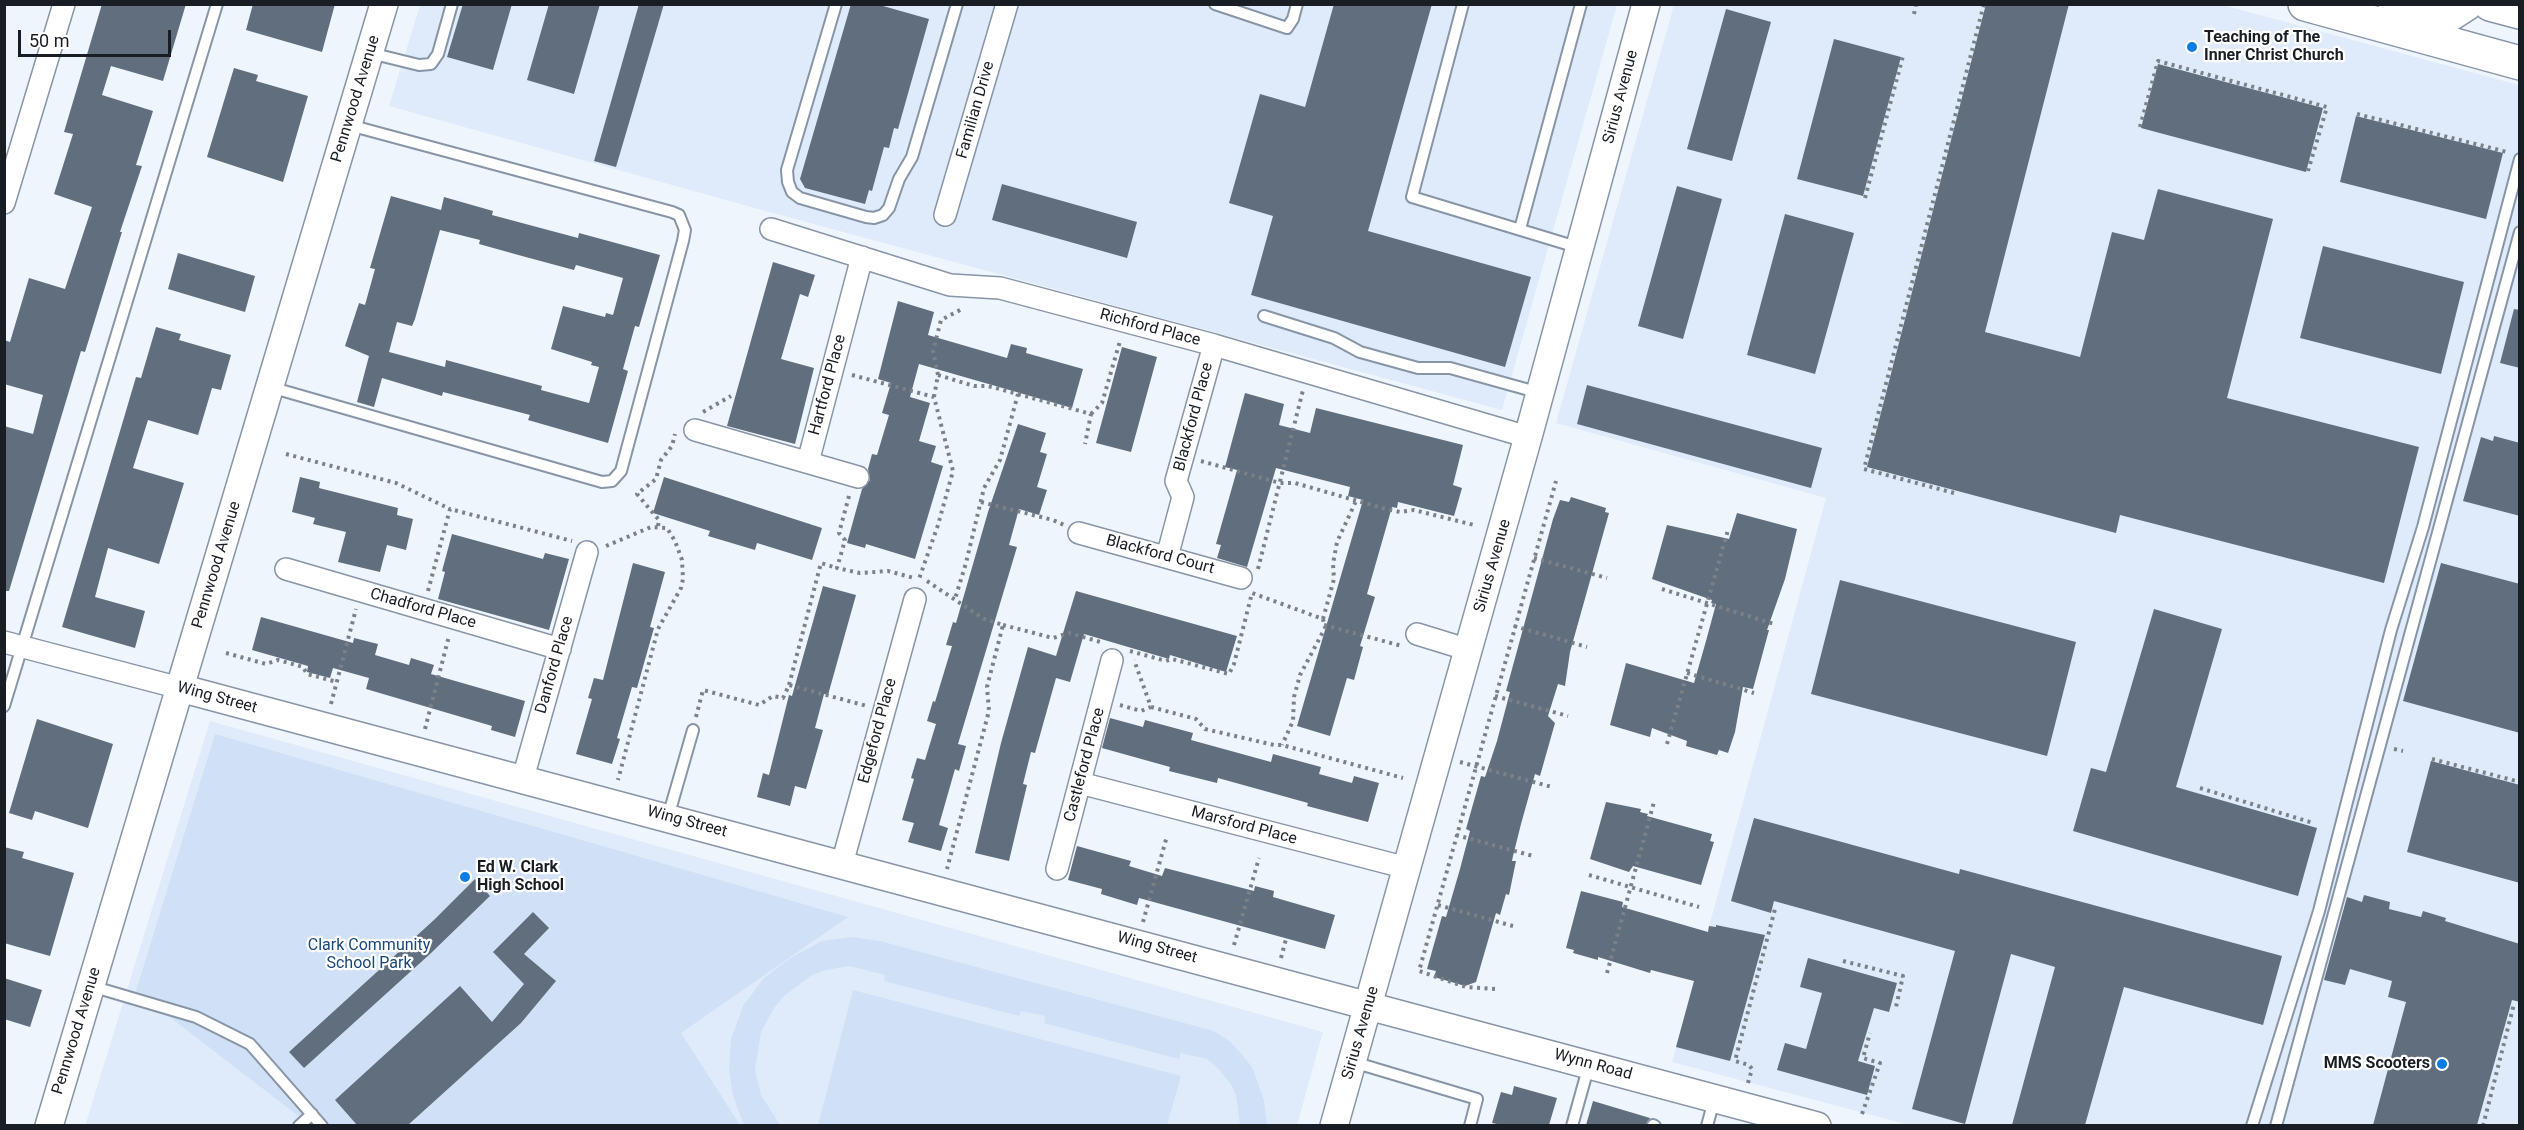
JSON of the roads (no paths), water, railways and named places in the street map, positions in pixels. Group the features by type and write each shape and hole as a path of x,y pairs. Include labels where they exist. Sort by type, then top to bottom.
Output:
{"main road":[{"path":"2305,4 2520,63"},
{"path":"2354,18 2383,8 2428,18 2442,17 2466,4"},
{"path":"2490,4 2520,12"}],"street":[{"path":"4,202 64,4"},
{"name":"Pennwood Avenue","path":"49,1125 384,4"},
{"name":"Familian Drive","path":"945,215 1007,4"},
{"name":"Sirius Avenue","path":"1335,1125 1469,650 1646,4"},
{"name":"Richford Place","path":"771,229 950,285 1000,288 1126,321 1528,437"},
{"name":"Hartford Place","path":"808,462 862,258"},
{"name":"Blackford Place","path":"1167,557 1183,497 1176,481 1214,345"},
{"path":"689,422 856,476"},
{"name":"Blackford Court","path":"1079,533 1251,581"},
{"name":"Danford Place","path":"523,778 587,552"},
{"name":"Chadford Place","path":"286,569 560,649"},
{"name":"Edgeford Place","path":"842,864 917,589"},
{"path":"1415,642 1469,650"},
{"name":"Wing Street","path":"13,645 523,778 1369,1005"},
{"name":"Castleford Place","path":"1057,869 1080,783 1121,655"},
{"name":"Marsford Place","path":"1080,783 1407,868"},
{"name":"Wynn Road","path":"1369,1005 1817,1125"}],"lane":[{"path":"4,706 13,645 217,4"},
{"path":"370,52 419,65 431,64 438,54 452,4"},
{"path":"836,4 788,170 789,182 792,192 800,198 874,218 889,208 899,179 912,157 957,4"},
{"path":"1215,4 1287,28 1293,19 1297,4"},
{"path":"1463,4 1412,197 1580,248"},
{"path":"1520,229 1581,4"},
{"path":"270,387 602,483 612,481 621,471 683,241 685,230 679,215 349,125"},
{"path":"2252,1125 2319,911 2391,630 2423,527 2515,156"},
{"path":"2276,1125 2520,231"},
{"path":"1264,316 1334,338 1360,352 1406,365 1418,368 1450,368 1540,393"},
{"path":"668,817 693,730"},
{"path":"91,986 196,1017 250,1044 322,1125"},
{"path":"1353,1062 1478,1099 1470,1125"},
{"path":"1572,1125 1589,1064"},
{"path":"1707,1125 1715,1098"},
{"path":"299,1125 312,1114"}],"place":[{"name":"Teaching of The Inner Christ Church","path":"2192,47"},
{"name":"Ed W. Clark High School","path":"465,877"},
{"name":"MMS Scooters","path":"2442,1064"}],"park label":[{"name":"Clark Community School Park","path":"369,955"}]}
